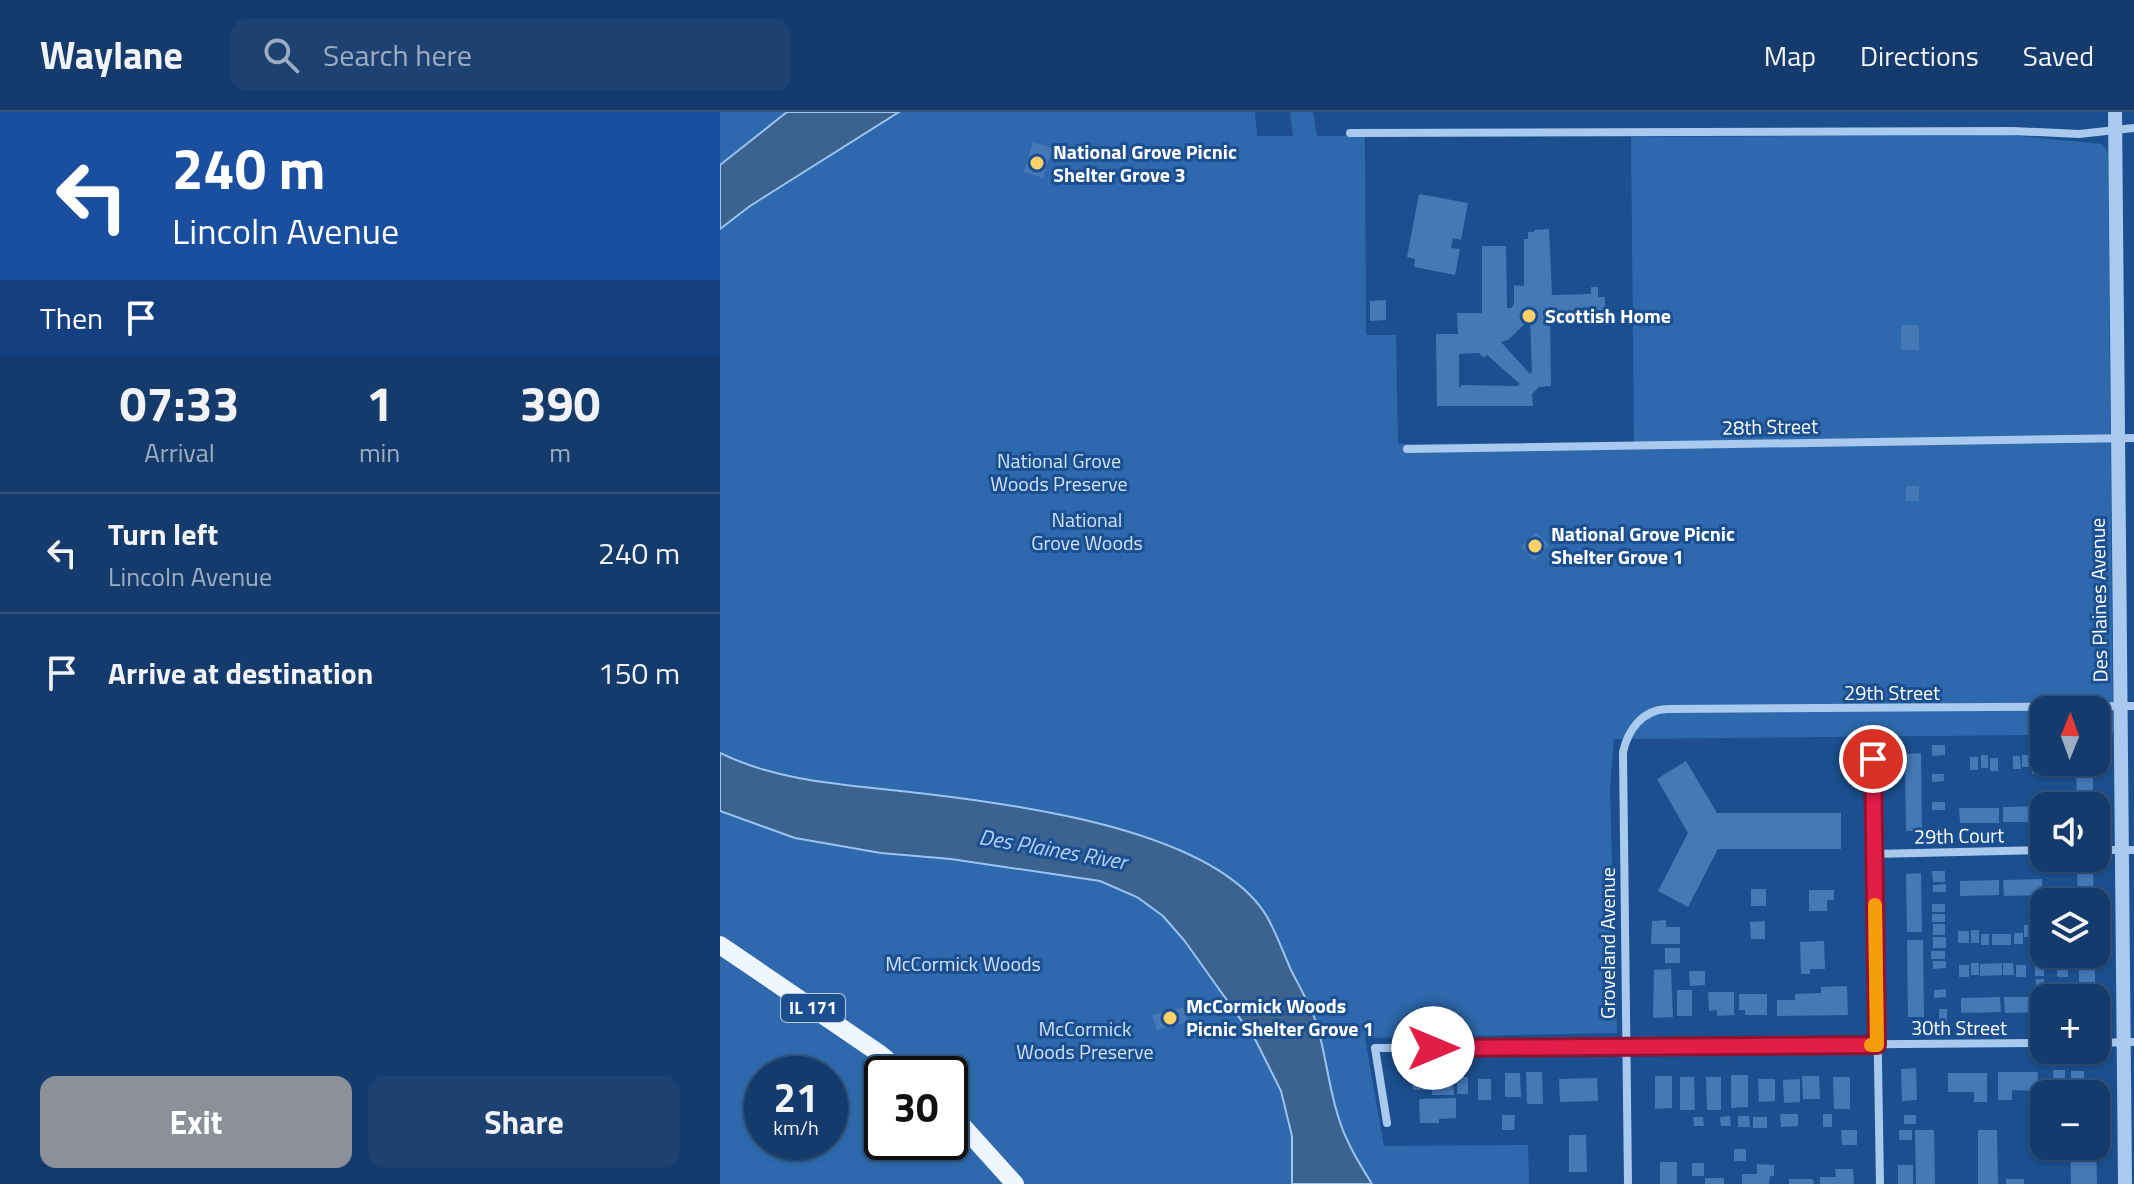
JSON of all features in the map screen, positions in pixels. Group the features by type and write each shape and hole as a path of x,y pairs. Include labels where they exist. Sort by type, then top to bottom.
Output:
{"main road":[{"name":"IL 171","path":"720,945 882,1056"},
{"path":"968,1132 1015,1184"}],"street":[{"name":"Des Plaines Avenue","path":"2115,112 2117,438 2127,706 2129,1042 2125,1184"},
{"path":"1350,133 2013,131 2079,134 2134,128"},
{"name":"28th Street","path":"1407,449 2134,438"},
{"name":"29th Street","path":"1651,711 1681,708 2127,706"},
{"name":"Groveland Avenue","path":"1628,1184 1623,752 1633,728 1651,711"},
{"path":"1873,759 1880,1184"},
{"name":"29th Court","path":"1874,854 2030,850"},
{"name":"30th Street","path":"1387,1123 1375,1048 2030,1043"}],"green space":[{"path":"720,112 787,112 720,165"},
{"name":"National Grove Woods","path":"899,112 1255,112 1257,136 1293,136 1290,112 1313,112 1317,136 1365,136 1366,335 1396,335 1398,444 1634,442 1631,137 2010,135 2102,144 2108,152 2113,734 2110,734 2110,696 2030,696 2030,735 1614,739 1610,788 1617,1033 1365,1038 1384,1146 1528,1145 1529,1184 1372,1184 1354,1155 1339,1119 1315,1021 1236,881 1162,841 1112,827 930,794 815,781 741,763 720,753 720,229 750,206"},
{"name":"McCormick Woods Preserve","path":"720,811 795,838 881,853 951,859 1100,881 1137,896 1163,916 1184,940 1256,1041 1281,1091 1292,1136 1292,1184 720,1184"}],"water":[{"path":"787,112 899,112 750,206 720,229 720,165"},
{"name":"Des Plaines River","path":"720,753 795,777 966,799 1061,815 1160,842 1204,862 1240,886 1270,922 1315,1018 1342,1128 1372,1184 1292,1184 1292,1136 1281,1091 1256,1041 1184,940 1163,916 1137,897 1100,881 951,859 881,853 795,838 720,811"}],"building":[{"name":"National Grove Picnic Shelter Grove 3","path":"1033,142 1052,148 1043,178 1024,172"},
{"path":"1419,194 1468,203 1461,240 1453,238 1451,248 1460,249 1455,275 1414,267 1415,259 1407,257"},
{"name":"Scottish Home","path":"1549,229 1552,295 1591,294 1591,287 1598,287 1598,297 1605,297 1605,312 1601,312 1601,318 1596,322 1554,322 1550,319 1551,386 1539,387 1532,394 1533,406 1437,406 1436,334 1458,334 1457,313 1482,313 1482,246 1506,246 1507,308 1511,308 1514,304 1514,285 1524,286 1524,239 1528,239 1528,232","holes":["1530,319 1532,372 1530,374 1501,342 1508,340","1479,353 1484,358 1487,355 1520,384 1462,385 1459,388 1459,354"]},
{"path":"1386,300 1386,320 1370,321 1370,301"},
{"path":"1901,325 1919,325 1919,350 1901,350"},
{"path":"1906,486 1919,486 1919,501 1906,501"},
{"name":"National Grove Picnic Shelter Grove 1","path":"1536,532 1549,545 1534,560 1521,547"},
{"path":"1932,745 1945,745 1945,755 1932,756"},
{"path":"1921,753 1922,831 1906,831 1905,754"},
{"path":"1981,755 1988,755 1988,768 1981,768"},
{"path":"2022,755 2029,755 2030,767 2022,767"},
{"path":"2013,756 2020,756 2021,769 2013,769"},
{"path":"1970,757 1978,757 1978,770 1970,770"},
{"path":"1990,758 1998,758 1998,771 1990,771"},
{"path":"1686,761 1717,813 1841,813 1841,849 1718,849 1688,907 1658,891 1688,833 1657,779"},
{"path":"1932,774 1944,774 1944,781 1932,782"},
{"path":"2076,776 2093,776 2093,792 2077,792"},
{"path":"1932,802 1945,802 1945,810 1932,810"},
{"path":"2030,806 2030,822 2003,822 2003,807"},
{"path":"1959,808 1999,808 1999,823 1960,823"},
{"path":"1932,871 1945,871 1945,882 1933,882"},
{"path":"2093,872 2094,888 2078,888 2077,873"},
{"path":"1921,873 1922,932 1907,932 1906,874"},
{"path":"2042,879 2043,888 2030,888 2030,895 2004,896 2003,880"},
{"path":"1999,880 1999,895 1960,896 1960,881"},
{"path":"1946,884 1946,892 1933,892 1933,885"},
{"path":"1751,889 1766,889 1766,906 1751,906"},
{"path":"1809,890 1834,890 1834,900 1827,900 1827,911 1809,911"},
{"path":"1932,904 1945,904 1945,912 1932,912"},
{"path":"1932,914 1945,914 1945,922 1932,922"},
{"path":"1666,920 1666,927 1680,927 1680,944 1651,944 1652,921"},
{"path":"1765,921 1765,939 1751,939 1750,922"},
{"path":"1933,924 1945,924 1945,935 1933,935"},
{"path":"2024,925 2030,925 2030,937 2024,937"},
{"path":"1971,930 1979,930 1979,943 1971,943"},
{"path":"1958,931 1969,931 1969,943 1958,943"},
{"path":"2014,933 2023,933 2023,944 2014,944"},
{"path":"1981,934 1989,934 1989,945 1981,945"},
{"path":"1992,934 2011,934 2011,945 1992,945"},
{"path":"1933,937 1946,937 1946,948 1933,948"},
{"path":"1907,940 1923,940 1924,1017 1908,1017"},
{"path":"1824,941 1825,969 1810,969 1810,974 1801,974 1800,942"},
{"path":"1665,948 1680,948 1680,963 1665,963"},
{"path":"1931,951 1945,951 1945,959 1931,959"},
{"path":"1933,961 1946,961 1946,968 1933,969"},
{"path":"1971,963 1979,963 1979,975 1971,975"},
{"path":"2002,963 2002,975 1980,976 1980,964"},
{"path":"2003,963 2013,963 2014,975 2003,975"},
{"path":"1959,965 1969,965 1969,977 1959,977"},
{"path":"2016,965 2026,965 2026,977 2016,977"},
{"path":"2035,968 2044,968 2044,976 2035,976"},
{"path":"2079,968 2095,968 2095,984 2079,984"},
{"path":"1671,969 1673,1017 1653,1018 1654,970"},
{"path":"2057,969 2068,969 2068,977 2057,977"},
{"path":"1689,971 1705,971 1705,985 1690,986"},
{"path":"1847,986 1848,1015 1777,1016 1777,1000 1795,1000 1795,994 1821,993 1821,987"},
{"path":"1946,989 1946,997 1934,998 1934,990"},
{"path":"1677,990 1692,990 1692,1016 1677,1016"},
{"path":"1708,992 1734,992 1734,1015 1717,1016 1717,1010 1709,1011"},
{"path":"1739,994 1767,994 1767,1015 1745,1015 1745,1010 1739,1010"},
{"path":"2000,997 2001,1012 1961,1013 1961,998"},
{"path":"2004,997 2030,997 2030,1012 2005,1013"},
{"name":"McCormick Woods Picnic Shelter Grove 1","path":"1183,1007 1188,1022 1157,1030 1152,1015"},
{"path":"1939,1009 1947,1009 1947,1021 1939,1022"},
{"path":"1442,1068 1442,1081 1453,1081 1454,1095 1432,1095 1432,1090 1413,1090 1412,1069"},
{"path":"1916,1068 1917,1100 1902,1101 1901,1069"},
{"path":"2053,1070 2065,1070 2065,1080 2054,1080"},
{"path":"2071,1071 2084,1071 2084,1080 2071,1080"},
{"path":"1526,1072 1542,1072 1543,1104 1527,1104"},
{"path":"1998,1072 2038,1072 2038,1080 2030,1080 2030,1091 2012,1090 2012,1100 1998,1100"},
{"path":"1505,1073 1520,1073 1521,1097 1505,1097"},
{"path":"1948,1073 1987,1073 1987,1102 1974,1102 1974,1092 1948,1092"},
{"path":"1731,1075 1748,1075 1748,1107 1731,1108"},
{"path":"1655,1076 1672,1076 1672,1108 1655,1109"},
{"path":"1802,1076 1819,1076 1820,1099 1803,1099"},
{"path":"1457,1077 1468,1077 1468,1094 1457,1094"},
{"path":"1680,1077 1694,1077 1695,1110 1680,1110"},
{"path":"1706,1077 1721,1077 1721,1110 1707,1110"},
{"path":"1833,1077 1850,1077 1850,1109 1834,1109"},
{"path":"1597,1078 1598,1101 1560,1102 1559,1079"},
{"path":"1478,1079 1491,1079 1491,1100 1478,1100"},
{"path":"1758,1079 1775,1079 1775,1101 1759,1102"},
{"path":"1800,1079 1800,1102 1784,1103 1783,1080"},
{"path":"1456,1098 1456,1118 1439,1119 1439,1123 1420,1123 1419,1099"},
{"path":"1780,1114 1798,1114 1798,1126 1781,1127"},
{"path":"1823,1114 1832,1114 1832,1127 1823,1127"},
{"path":"1502,1115 1515,1115 1514,1130 1502,1130"},
{"path":"1904,1115 1916,1115 1916,1124 1904,1124"},
{"path":"1730,1116 1731,1126 1721,1126 1720,1117"},
{"path":"1738,1116 1749,1116 1750,1127 1738,1127"},
{"path":"1693,1117 1703,1117 1704,1126 1694,1126"},
{"path":"1753,1117 1767,1117 1767,1128 1753,1128"},
{"path":"1841,1130 1857,1130 1857,1145 1842,1145"},
{"path":"1899,1130 1912,1130 1912,1140 1899,1140"},
{"path":"1915,1130 1934,1130 1935,1184 1916,1184"},
{"path":"1978,1130 1997,1130 1998,1184 1978,1184"},
{"path":"1569,1135 1586,1135 1587,1172 1569,1172"},
{"path":"1734,1149 1746,1149 1746,1161 1734,1161"},
{"path":"2070,1160 2096,1160 2097,1184 2071,1184"},
{"path":"1660,1162 1677,1162 1677,1184 1660,1184"},
{"path":"1692,1163 1704,1163 1704,1176 1692,1176"},
{"path":"1757,1164 1774,1165 1774,1176 1770,1176 1769,1184 1742,1184 1742,1174 1757,1174"},
{"path":"1898,1165 1913,1165 1913,1184 1898,1184"},
{"path":"1835,1169 1853,1169 1854,1184 1820,1184 1820,1177 1836,1177"},
{"path":"1705,1178 1724,1178 1724,1184 1705,1184"},
{"path":"1789,1179 1813,1179 1814,1184 1789,1184"},
{"path":"2006,1179 2024,1179 2024,1184 2006,1184"}],"slow traffic":[{"path":"1871,1045 1877,1045 1875,905"}],"place":[{"name":"National Grove Picnic Shelter Grove 3","path":"1037,163"},
{"name":"Scottish Home","path":"1529,316"},
{"name":"National Grove Picnic Shelter Grove 1","path":"1535,546"},
{"name":"McCormick Woods Picnic Shelter Grove 1","path":"1170,1018"}],"route":[{"path":"1433,1048 1877,1045 1873,759"}],"park label":[{"name":"National Grove Woods Preserve","path":"1059,472"},
{"name":"McCormick Woods","path":"963,964"}]}
